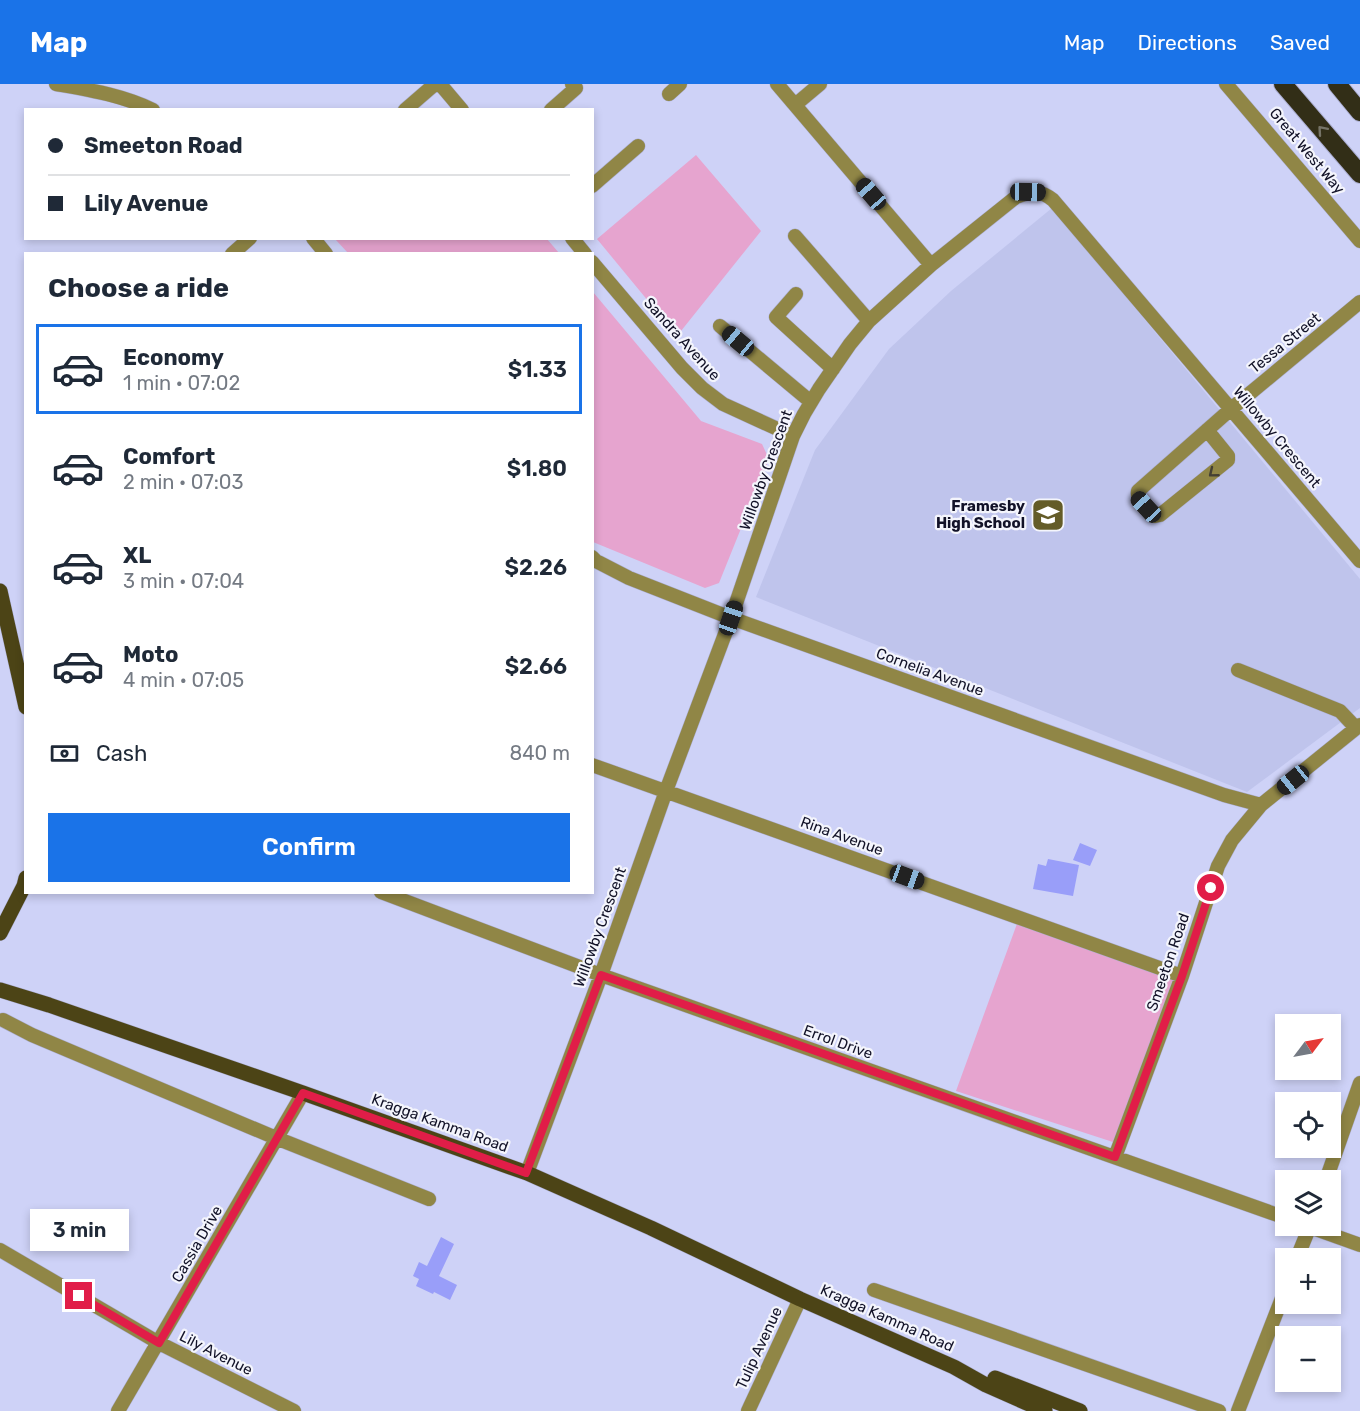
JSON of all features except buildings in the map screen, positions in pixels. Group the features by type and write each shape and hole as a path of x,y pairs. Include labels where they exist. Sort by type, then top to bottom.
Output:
{"highway":[{"name":"Great West Way","path":"1283,84 1360,174"},
{"path":"1337,84 1360,112"}],"main road":[{"path":"0,591 24,698"},
{"path":"0,933 24,886"},
{"name":"Kragga Kamma Road","path":"0,990 303,1093 526,1173 954,1367 986,1385 1044,1411"},
{"name":"Kragga Kamma Road","path":"954,1367 989,1376 1080,1411"}],"street":[{"path":"57,84 99,91 148,108"},
{"path":"407,108 435,84"},
{"path":"440,84 460,108"},
{"path":"553,108 576,88 572,84"},
{"path":"669,94 680,84"},
{"path":"777,84 931,265"},
{"path":"795,105 820,84"},
{"name":"Great West Way","path":"1226,84 1360,242"},
{"path":"594,184 638,146"},
{"name":"Willowby Crescent","path":"526,1173 731,618 793,436 811,402 850,344 869,321 931,265 1016,197 1028,192 1040,192 1061,209 1360,561"},
{"path":"795,236 869,321"},
{"path":"234,252 248,240"},
{"path":"574,240 583,252"},
{"name":"Sandra Avenue","path":"594,264 682,368 702,388 723,404 793,436"},
{"path":"796,294 776,317 833,369"},
{"name":"Tessa Street","path":"1207,430 1229,458 1160,515 1155,516 1138,498 1138,490 1231,409 1360,302"},
{"path":"720,326 811,402"},
{"name":"Cornelia Avenue","path":"594,559 629,578 731,618 1224,795 1261,805"},
{"path":"1238,670 1340,711 1358,726"},
{"name":"Smeeton Road","path":"1115,1157 1182,976 1218,866 1232,840 1261,805 1358,726"},
{"name":"Rina Avenue","path":"594,766 1182,976"},
{"name":"Errol Drive","path":"386,894 601,975 1275,1214"},
{"path":"3,1020 32,1035 276,1138 429,1199"},
{"path":"1330,1170 1360,1083"},
{"name":"Cassia Drive","path":"118,1411 303,1093"},
{"path":"1336,1236 1360,1245"},
{"name":"Lily Avenue","path":"0,1250 159,1343 294,1411"},
{"name":"Kragga Kamma Road","path":"874,1290 1219,1411"},
{"name":"Tulip Avenue","path":"748,1411 800,1299"},
{"path":"1238,1411 1276,1314"}],"shaded area":[{"path":"696,155 761,231 677,336 597,239"},
{"name":"Framesby High School","path":"1052,208 1360,579 1360,708 1247,792 756,597 815,450 889,349 951,291"},
{"path":"336,240 548,240 558,252 347,252"},
{"path":"594,293 701,421 762,444 769,459 719,583 705,588 594,542"},
{"path":"1018,921 1174,979 1116,1143 956,1091"}],"place":[{"name":"Framesby High School","path":"1048,515"}],"route":[{"path":"79,1296 159,1343 303,1093 526,1173 601,975 1115,1157 1182,976 1211,888"}]}
